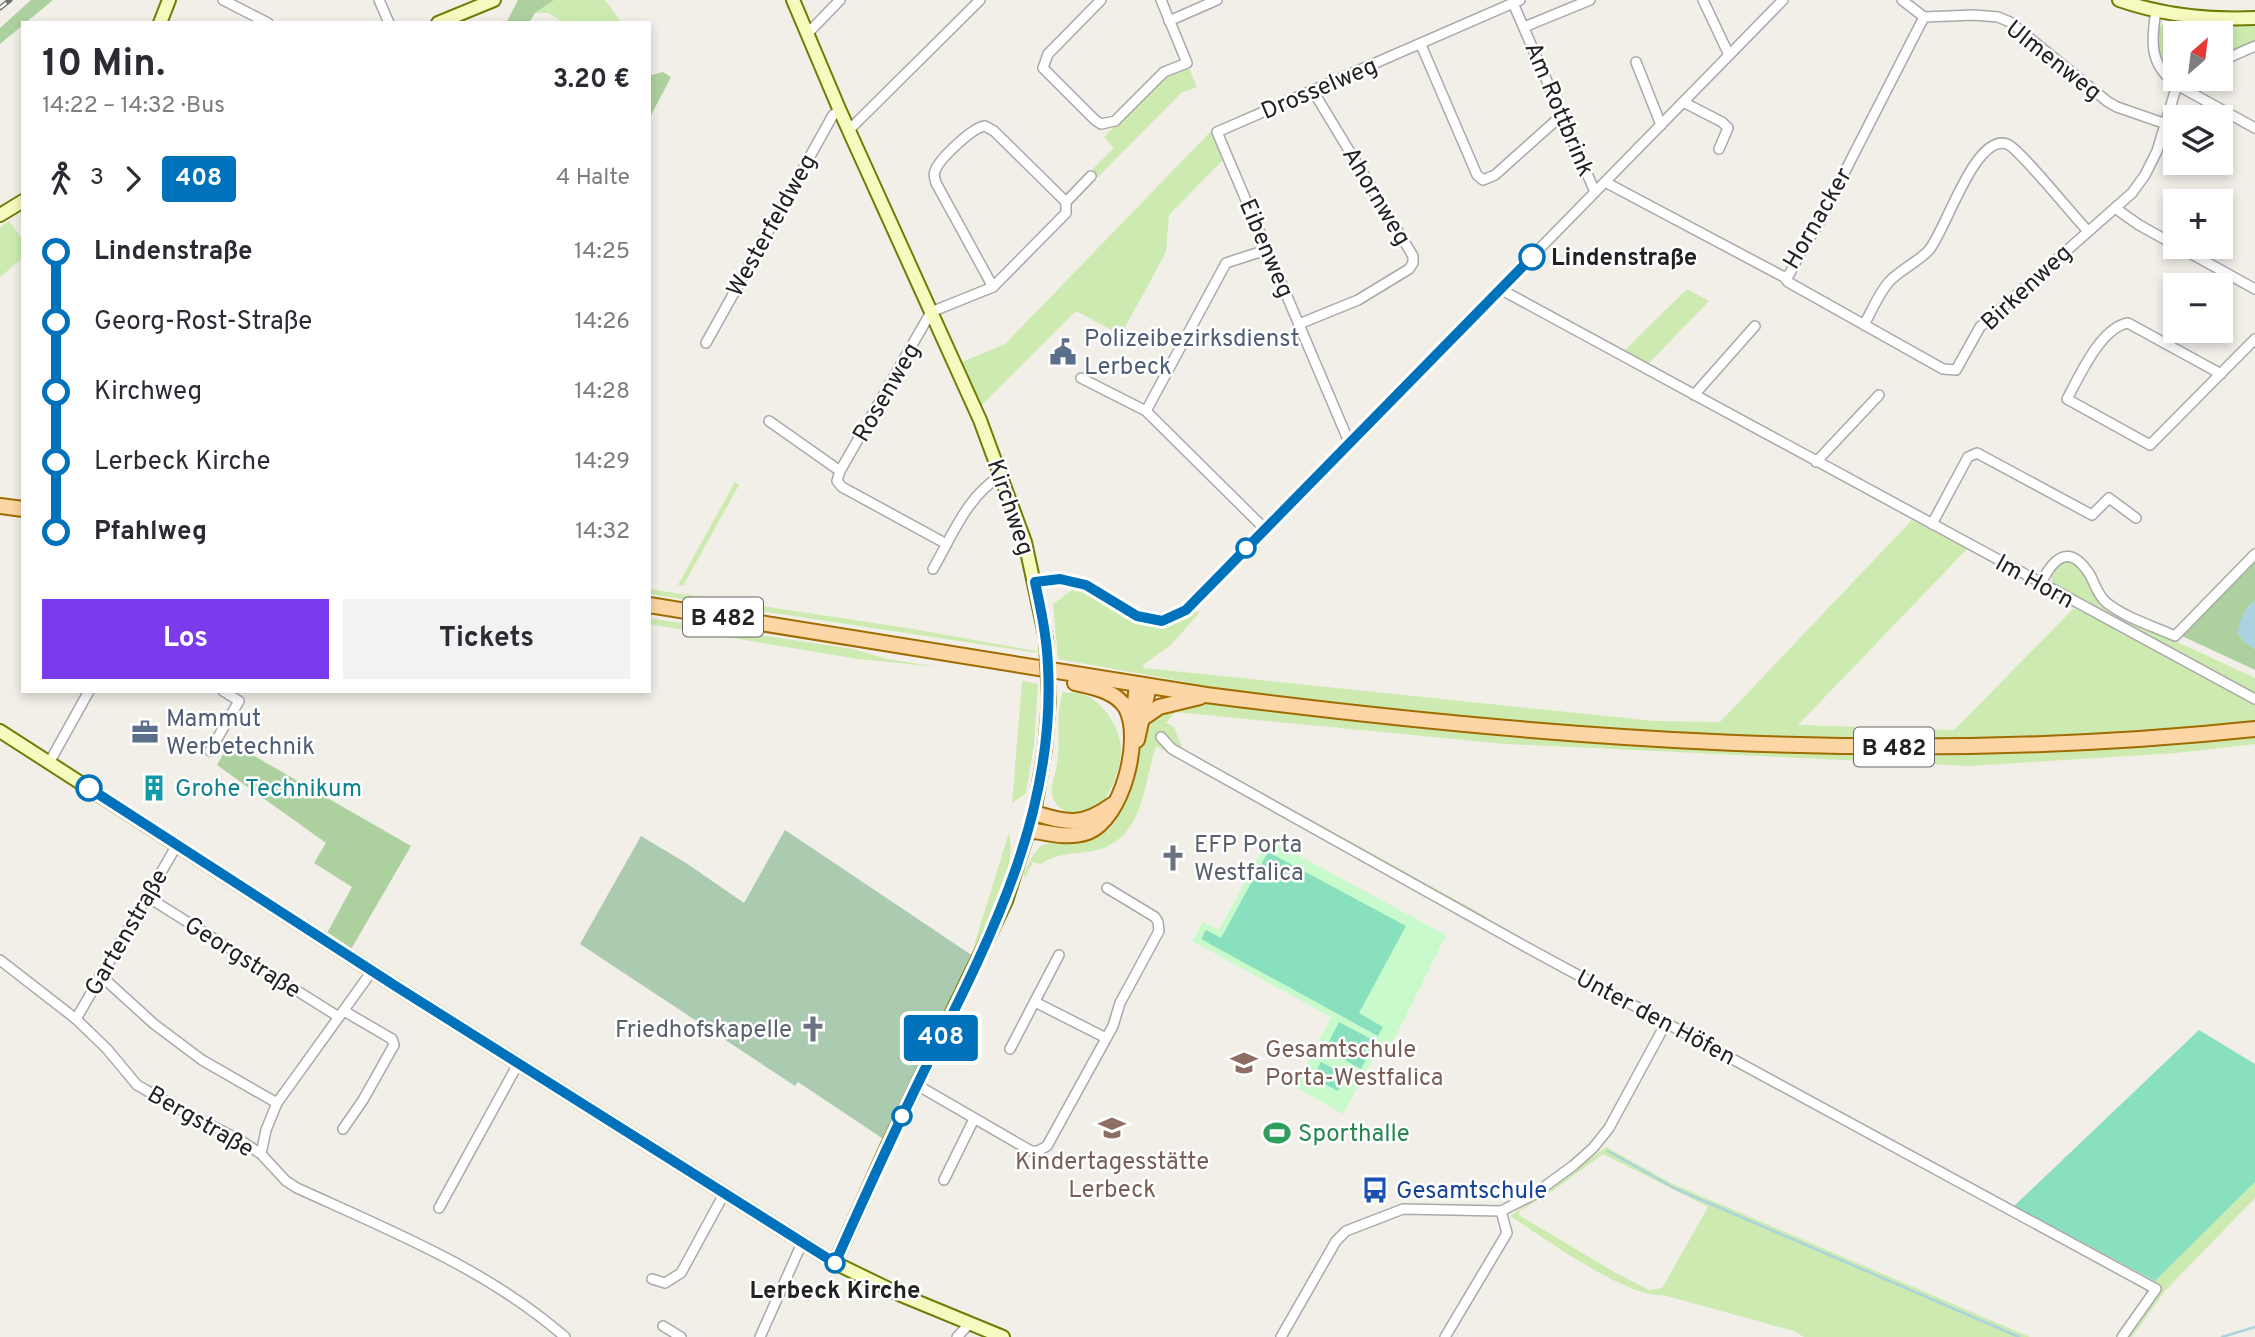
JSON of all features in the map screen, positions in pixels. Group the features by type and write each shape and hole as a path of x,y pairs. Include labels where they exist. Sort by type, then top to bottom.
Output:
{"main road":[{"path":"0,506 21,509"},
{"name":"B 482","path":"651,605 1206,695 1534,729 1714,742 1971,748 2255,729"},
{"path":"1042,669 1068,682 1107,692 1117,698 1138,721"},
{"path":"1029,830 1069,835 1088,832 1110,814 1128,764 1143,685"},
{"path":"1138,721 1159,707 1206,695"},
{"path":"1034,813 1071,822 1086,821 1116,802"}],"street":[{"path":"161,21 169,0"},
{"path":"223,0 264,21"},
{"path":"379,0 388,21"},
{"path":"443,21 494,0"},
{"name":"Kirchweg","path":"793,0 840,111 976,410 1001,476 1025,542 1035,582 1046,639 1049,700 1045,749 1034,813 1006,901 835,1263"},
{"path":"808,33 841,0"},
{"path":"849,130 979,0"},
{"path":"1101,0 1048,54 1043,68 1101,124 1115,121 1164,72 1187,63 1161,0"},
{"path":"1169,22 1217,0"},
{"name":"Am Rottbrink","path":"1524,27 1590,0"},
{"path":"1703,0 1729,55"},
{"path":"1035,582 1060,579 1086,585 1137,616 1162,621 1186,610 1783,0"},
{"path":"1902,0 1924,17"},
{"path":"2119,0 2156,11 2255,18"},
{"name":"Am Rottbrink","path":"1517,2 1524,27 1595,192"},
{"name":"Drosselweg","path":"1217,132 1517,2"},
{"path":"2156,11 2152,49 2163,71"},
{"name":"Ulmenweg","path":"1924,17 1974,15 1998,17 2010,22 2108,102 2163,123"},
{"name":"Hornacker","path":"1605,182 1784,277 1788,275 1814,232 1924,17"},
{"path":"1421,45 1477,175 1483,180 1495,175 1562,115"},
{"path":"2233,56 2255,46"},
{"path":"1636,62 1661,125"},
{"name":"Ahornweg","path":"1299,324 1358,300 1409,269 1413,262 1413,256 1313,91"},
{"path":"2192,91 2255,128"},
{"path":"1683,103 1722,122 1728,128 1719,149"},
{"name":"Westerfeldweg","path":"706,343 833,115 840,111"},
{"path":"993,287 936,183 935,171 940,164 972,130 985,126 1066,202"},
{"name":"Birkenweg","path":"1784,277 1788,282 1864,326 1944,369 1956,370 1980,327 2132,193 2145,176 2163,131"},
{"name":"Eibenweg","path":"1217,132 1349,442"},
{"path":"1864,326 1887,284 1929,249 1975,163 1985,149 1994,144 2008,144 2022,156 2087,230"},
{"path":"931,312 993,287 1066,213 1066,202 1091,176"},
{"path":"0,215 21,202"},
{"path":"2116,208 2163,238"},
{"path":"1146,411 1226,263 1266,250"},
{"path":"2201,259 2255,289"},
{"name":"Im Horn","path":"1500,289 2255,699"},
{"name":"Rosenweg","path":"931,312 840,471 837,481 842,487 941,541"},
{"path":"2221,374 2128,323 2120,324 2090,355 2067,399 2150,445 2221,374 2255,339"},
{"path":"1694,395 1755,326"},
{"path":"1081,378 1146,411 1265,529"},
{"path":"1816,462 1879,395"},
{"name":"Rosenweg","path":"769,422 840,471"},
{"path":"1932,524 1968,457 1977,453 2092,515 2109,498 2136,518"},
{"path":"933,569 970,507 990,481 1001,476"},
{"path":"2040,583 2057,559 2072,557 2081,562 2106,602 2175,636 2255,554"},
{"path":"49,763 88,693"},
{"path":"211,751 239,701 226,693"},
{"path":"0,731 372,971 835,1263 901,1295 1003,1337"},
{"name":"Unter den Höfen","path":"1161,737 1172,749 1666,1023 2156,1289 2122,1337"},
{"name":"Gartenstraße","path":"76,1019 177,845"},
{"path":"917,1085 1031,1151 1038,1152 1047,1146 1113,1026 1120,1003 1158,931 1158,922 1154,917 1107,888"},
{"name":"Georgstraße","path":"146,896 341,1014 392,1039 394,1045 343,1129"},
{"path":"1010,1049 1059,955"},
{"name":"Bergstraße","path":"0,960 76,1019 107,1049 137,1085 179,1110 240,1140 261,1154 286,1181 297,1188 392,1230 478,1274 521,1301 565,1337"},
{"path":"261,1154 266,1130 277,1103 372,971"},
{"path":"100,975 154,1024 202,1060 277,1103"},
{"path":"1035,1002 1106,1038"},
{"path":"1281,1337 1336,1241 1346,1231 1404,1209 1502,1211 1533,1195 1574,1165 1593,1148 1609,1128 1666,1023"},
{"path":"439,1208 519,1062"},
{"path":"944,1180 975,1119"},
{"path":"652,1279 665,1283 681,1273 724,1194"},
{"path":"1445,1337 1507,1233 1502,1211"},
{"path":"760,1337 802,1242"},
{"path":"957,1337 970,1324"},
{"path":"663,1326 681,1337"}],"green space":[{"path":"31,0 53,0 28,21 21,21 21,27 0,44 0,28"},
{"path":"518,0 554,0 535,13 530,21 507,21"},
{"path":"554,0 605,0 621,21 562,21 548,13 535,13"},
{"path":"2168,19 2226,21 2166,21"},
{"path":"2233,21 2255,22 2255,41 2233,51"},
{"path":"2163,24 2163,62 2158,48 2158,28"},
{"path":"1189,68 1197,87 1181,93 1097,178 1091,171 1114,148 1104,137 1162,79"},
{"path":"663,72 671,77 651,115 651,75"},
{"path":"1215,127 1227,156 1169,215 1166,252 1121,335 1076,311 981,406 962,362 1005,344"},
{"path":"9,221 21,237 21,260 0,277 0,227"},
{"path":"1687,289 1709,301 1648,364 1624,351"},
{"path":"735,482 739,485 683,586 678,585"},
{"path":"1912,520 1967,549 1798,725 1954,730 2074,608 2081,612 2088,607 2054,586 2050,572 2060,561 2074,563 2087,575 2091,586 2130,620 2255,678 2255,744 2177,753 1969,766 1506,744 1175,712 1166,723 1174,727 1183,749 1485,916 1480,924 1156,746 1139,810 1123,836 1110,845 1093,851 1059,856 1041,864 1033,862 1025,878 1024,873 1031,858 1044,845 1096,836 1115,822 1127,794 1145,732 1153,720 1164,713 1185,707 1186,682 1058,659 1053,604 1075,588 1088,583 1138,614 1163,616 1180,609 1200,612 1171,645 1143,665 1144,668 1654,721 1720,722"},
{"path":"2255,559 2255,601 2243,613 2242,640 2255,649 2255,670 2182,636"},
{"path":"651,589 913,629 1037,653 651,594"},
{"path":"651,618 853,649 887,659 939,667 858,659 651,624"},
{"path":"1022,681 1038,684 1034,745 1026,793 1012,803"},
{"path":"1063,692 1088,696 1103,708 1118,734 1121,752 1117,774 1100,808 1073,816 1059,807 1052,794"},
{"path":"230,742 411,846 350,951 326,935 352,887 314,863 326,843 217,765"},
{"path":"785,830 973,956 885,1140 798,1082 795,1086 580,944 641,836 744,903"},
{"path":"1009,833 1011,846 1006,878 973,956 975,942"},
{"path":"1268,839 1446,935 1390,1048 1381,1044 1343,1114 1295,1087 1331,1017 1192,941 1203,922 1219,930"},
{"path":"1268,852 1406,926 1359,1013 1383,1027 1378,1036 1201,939 1206,930 1221,938"},
{"path":"1339,1022 1375,1041 1361,1069 1325,1049"},
{"path":"2199,1030 2255,1064 2255,1182 2155,1281 2014,1206"},
{"path":"1321,1062 1346,1075 1338,1091 1313,1078"},
{"path":"1849,1119 2155,1281 2255,1182 2255,1198 2165,1291 2132,1337 2117,1337 2146,1298 2145,1290 1846,1124"},
{"path":"1606,1147 1673,1184 2030,1337 1804,1337 1794,1331 1647,1293 1607,1277 1510,1216","holes":["1603,1154 1708,1207 1662,1288 1649,1290 1519,1215 1520,1211"]}],"water":[{"path":"2255,601 2255,649 2242,640 2237,632 2243,613"}],"waterway":[{"path":"1608,1151 1674,1188 2019,1337"},
{"path":"2222,1337 2255,1327"}],"railway":[{"path":"0,8 10,0"}],"bus line":[{"name":"408","path":"89,788 397,987 835,1263 886,1149 1006,901 1034,813 1045,749 1049,700 1046,639 1035,582 1060,579 1086,585 1137,616 1162,621 1186,610 1532,257"}],"place":[{"name":"Lindenstraße","path":"1532,257"},
{"name":"Polizeibezirksdienst Lerbeck","path":"1063,352"},
{"name":"Mammut Werbetechnik","path":"145,732"},
{"name":"Grohe Technikum","path":"154,788"},
{"name":"EFP Porta Westfalica","path":"1173,858"},
{"name":"Friedhofskapelle","path":"813,1029"},
{"name":"Gesamtschule Porta-Westfalica","path":"1244,1063"},
{"name":"Kindertagesstätte Lerbeck","path":"1112,1128"},
{"name":"Sporthalle","path":"1277,1133"},
{"name":"Gesamtschule","path":"1375,1190"},
{"name":"Lerbeck Kirche","path":"835,1263"}]}
